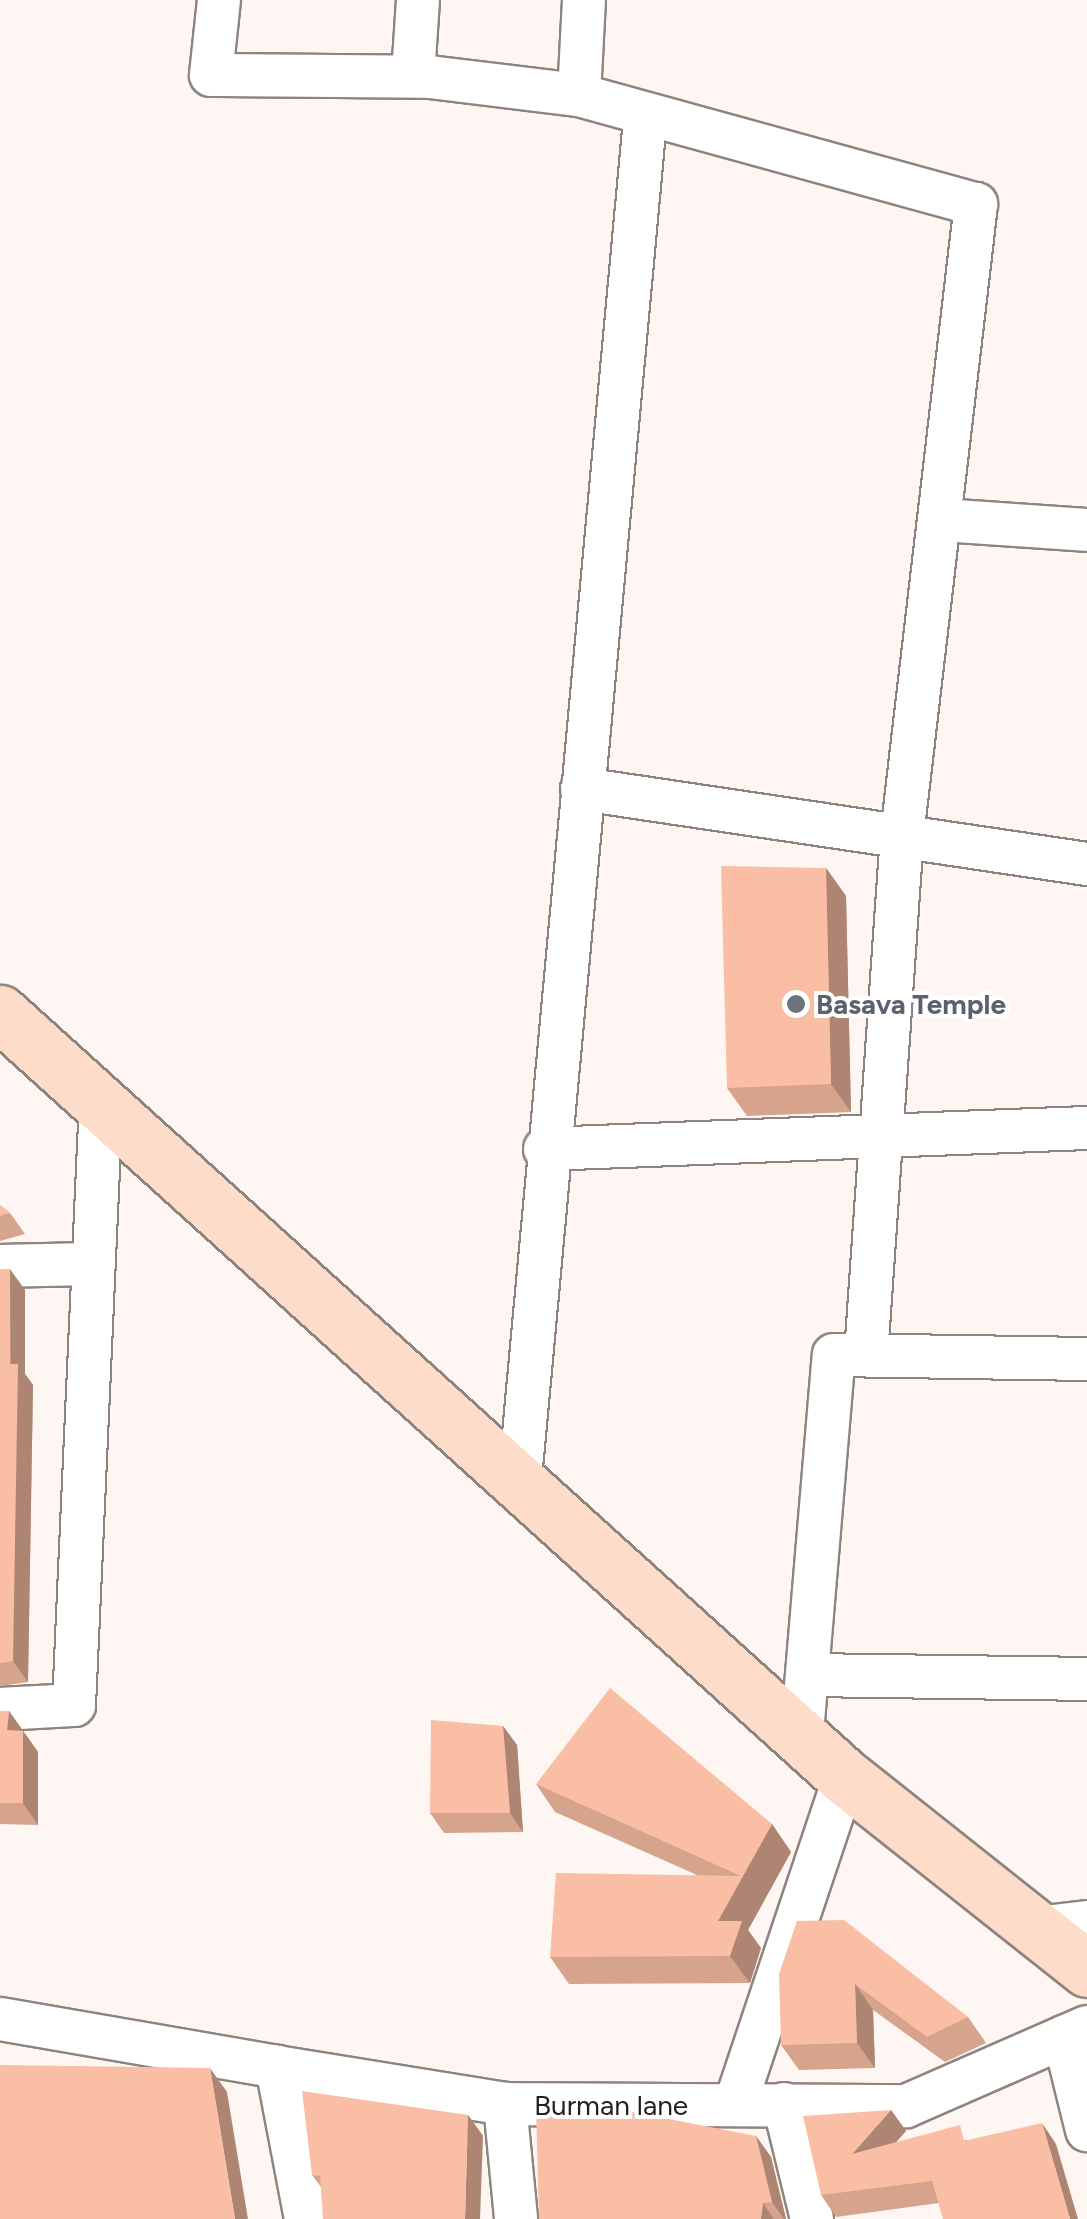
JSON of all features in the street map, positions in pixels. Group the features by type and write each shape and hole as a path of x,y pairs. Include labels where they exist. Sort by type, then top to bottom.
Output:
{"main road":[{"path":"0,1013 520,1478 846,1777 1061,1925 1087,1969"}],"street":[{"path":"219,0 212,75 431,77"},
{"path":"418,0 413,75 579,95 645,120 976,204 902,835 866,1355"},
{"path":"579,95 584,0"},
{"path":"520,1478 545,1148 645,120"},
{"path":"940,520 1087,530"},
{"path":"582,789 1087,864"},
{"path":"0,1709 74,1704 101,1101"},
{"path":"545,1148 1087,1128"},
{"path":"0,1266 91,1264"},
{"path":"802,1733 834,1355 1087,1359"},
{"path":"807,1675 1087,1680"},
{"path":"734,2106 846,1777"},
{"name":"Burman lane","path":"0,2019 505,2104 906,2106 1075,2032"},
{"path":"1075,2032 1087,2130"},
{"path":"277,2066 306,2219"},
{"path":"505,2104 516,2219"},
{"path":"784,2104 812,2219"}],"building":[{"name":"Basava Temple","path":"721,866 826,868 831,1084 727,1088"},
{"path":"0,1269 10,1269 10,1364 18,1364 13,1661 0,1663"},
{"path":"610,1688 772,1824 718,1921 742,1921 730,1956 550,1957 556,1873 741,1876 536,1784"},
{"path":"0,1711 9,1711 7,1730 23,1731 23,1803 0,1803"},
{"path":"431,1720 503,1726 510,1813 430,1813"},
{"path":"844,1920 968,2017 927,2037 855,1984 857,2043 781,2045 779,1974 797,1921"},
{"path":"0,2065 210,2068 235,2219 0,2219"},
{"path":"302,2091 468,2115 465,2219 323,2219 320,2176 312,2175"},
{"path":"536,2108 613,2108 756,2136 772,2202 763,2203 761,2219 539,2219"},
{"path":"891,2110 852,2154 960,2125 964,2141 1042,2123 1070,2219 943,2219 932,2181 821,2195 803,2116"}],"place":[{"name":"Basava Temple","path":"796,1004"}]}
